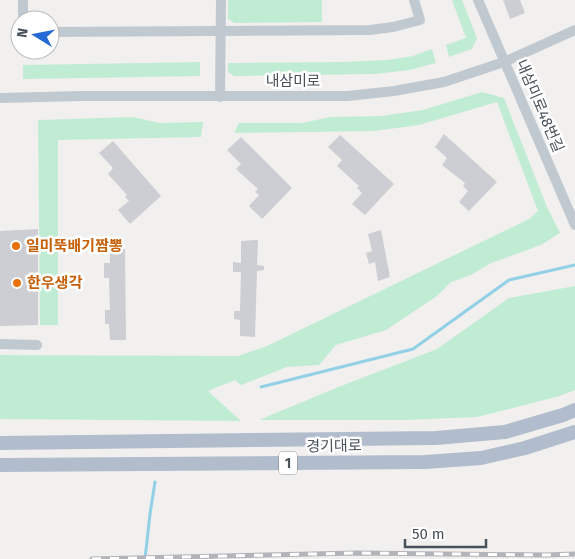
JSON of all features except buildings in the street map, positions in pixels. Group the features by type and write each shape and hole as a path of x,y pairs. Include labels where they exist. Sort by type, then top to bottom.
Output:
{"main road":[{"name":"경기대로","path":"0,442 436,438 505,432 575,410"},
{"name":"경기대로","path":"0,465 425,462 481,458 525,448 575,432"}],"street":[{"path":"220,97 221,0"},
{"path":"60,32 370,30 393,27 420,20 414,0"},
{"name":"내삼미로48번길","path":"478,0 575,225"},
{"name":"내삼미로","path":"0,98 82,96 348,96 394,91 444,82 504,62 575,30"},
{"path":"0,344 37,345"}],"green space":[{"path":"228,0 322,0 322,22 234,23 228,19"},
{"path":"452,0 462,0 477,38 472,49 449,57 446,45 466,38"},
{"path":"432,49 436,63 410,70 375,74 234,76 228,72 228,63 387,60 413,56"},
{"path":"200,62 200,76 23,79 23,65"},
{"path":"482,92 504,98 547,207 560,233 541,245 491,263 471,275 451,282 437,296 386,330 336,345 319,365 287,367 241,385 235,380 208,391 241,421 0,419 0,355 238,356 267,346 529,219 538,211 497,102 419,125 374,131 234,133 239,123 302,123 330,117 381,116 423,110"},
{"path":"133,117 159,123 203,122 201,137 58,140 58,325 40,325 38,120"},
{"path":"575,286 575,390 560,396 477,417 406,420 259,420 437,349 509,298"}],"waterway":[{"path":"261,387 413,349 509,280 575,265"},
{"path":"145,559 155,482"}],"railway":[{"path":"92,559 357,553 575,554"}],"place":[{"name":"일미뚝배기짬뽕","path":"16,246"},
{"name":"한우생각","path":"17,283"}]}
